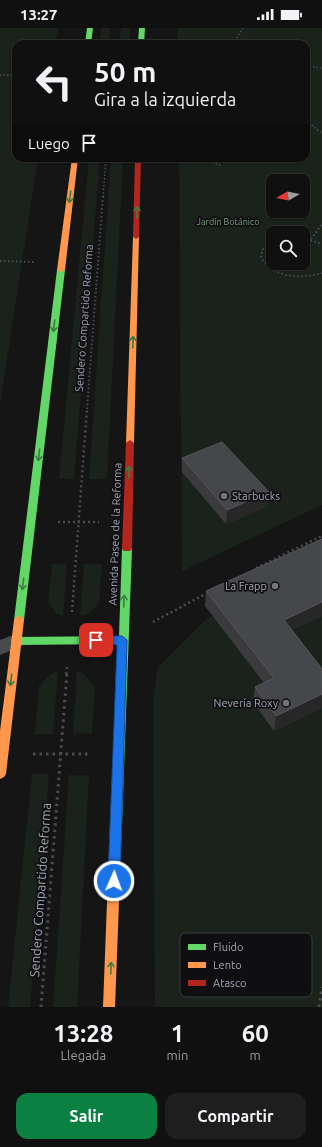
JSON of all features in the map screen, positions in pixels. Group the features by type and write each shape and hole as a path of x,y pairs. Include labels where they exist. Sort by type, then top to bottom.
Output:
{"main road":[{"path":"88,40 90,28"},
{"path":"141,40 142,28"},
{"path":"0,774 8,644 62,262 74,162"},
{"name":"Avenida Paseo de la Reforma","path":"110,1007 122,640 128,522 138,162"},
{"path":"8,644 122,640"}],"path":[{"path":"236,40 243,28"},
{"path":"310,66 322,68"},
{"path":"0,75 12,75"},
{"path":"310,124 322,133"},
{"name":"Sendero Compartido Reforma","path":"71,617 106,162"},
{"path":"211,162 220,165"},
{"path":"322,224 311,239 322,244"},
{"path":"266,245 262,250 261,257 266,265"},
{"path":"0,261 62,262"},
{"path":"274,270 288,276 300,277 322,273"},
{"path":"55,522 104,522"},
{"path":"251,571 322,536"},
{"path":"122,640 173,610 216,589"},
{"name":"Sendero Compartido Reforma","path":"41,1007 67,671"},
{"path":"33,754 91,754"},
{"path":"319,1007 322,987"}],"green space":[{"path":"0,28 58,28 56,40 12,40 12,162 37,162 0,404"},
{"path":"101,28 110,28 108,40 100,40"},
{"path":"121,28 130,28 129,40 120,40"},
{"name":"Jardín Botánico","path":"178,28 322,28 322,505 182,571 179,162 310,162 310,40 178,40"},
{"path":"89,162 100,162 74,479 59,479"},
{"path":"111,162 123,162 107,479 89,479"},
{"path":"322,554 322,1007 155,1007 153,700 158,667 204,621"},
{"path":"52,564 67,564 63,616 57,614 48,603"},
{"path":"84,564 102,564 99,603 87,615 80,616"},
{"path":"58,671 53,734 35,734 39,686 51,674"},
{"path":"77,671 84,674 95,687 92,733 73,734"},
{"path":"32,774 49,774 30,1007 8,1007"},
{"path":"69,775 89,775 77,1007 53,1007"}],"building":[{"path":"222,442 269,492 227,510 182,458"},
{"path":"322,539 322,602 284,620 322,669 322,694 276,716 255,687 274,678 206,591"}],"traffic: fast":[{"path":"88,40 90,28"},
{"path":"141,40 142,28"},
{"path":"19,620 61,270"},
{"path":"116,824 127,549"},
{"path":"16,641 122,640"}],"traffic: slow":[{"path":"61,270 74,162"},
{"path":"130,443 136,237"},
{"path":"0,774 19,620"},
{"path":"109,1007 116,824"}],"traffic: jam":[{"path":"136,237 138,162"},
{"path":"127,549 130,443"}],"place":[{"name":"Starbucks","path":"224,496"},
{"name":"La Frapp","path":"275,586"},
{"name":"Nevería Roxy","path":"286,703"}],"route":[{"path":"96,640 122,640 114,881"}]}
